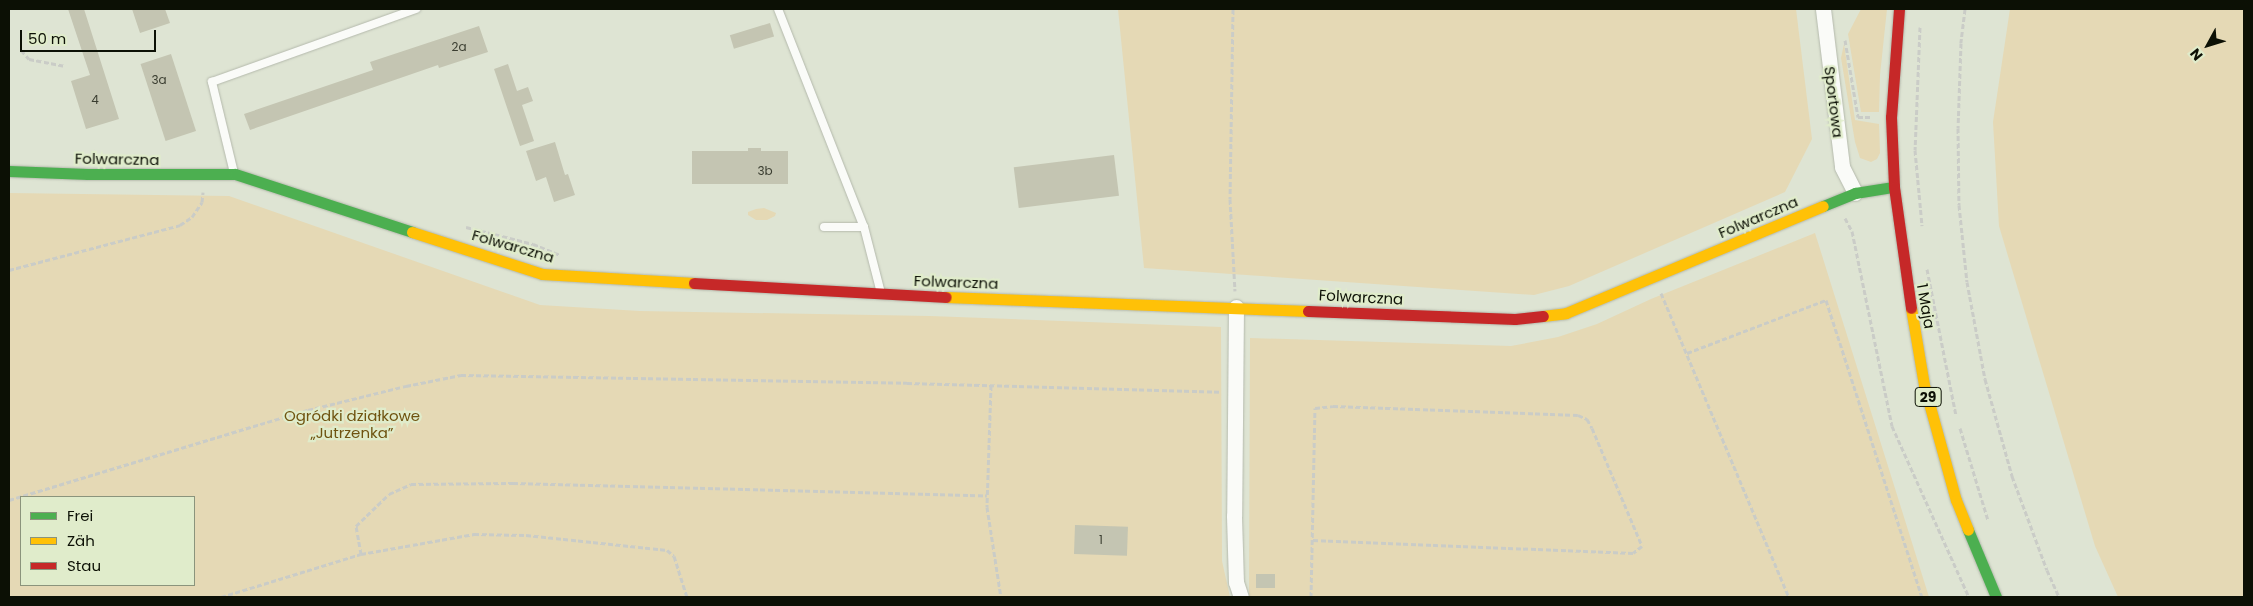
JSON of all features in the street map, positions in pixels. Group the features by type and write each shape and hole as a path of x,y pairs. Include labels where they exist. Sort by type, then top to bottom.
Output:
{"street":[{"name":"Sportowa","path":"1823,9 1842,168 1854,193"},
{"name":"1 Maja","path":"1899,9 1891,117 1894,187 1904,268 1924,385 1956,500 1996,597"},
{"name":"Folwarczna","path":"9,171 235,174 542,274 881,294 1514,319 1566,313 1854,193 1894,187"},
{"path":"1236,307 1234,516 1236,582 1241,597"}],"lane":[{"path":"235,174 212,82 416,9"},
{"path":"778,9 864,227 881,294"},
{"path":"824,228 864,227"}],"path":[{"path":"1233,9 1230,199 1236,307"},
{"path":"1965,9 1961,43 1958,128 1959,204 1967,282 1986,379 2012,476 2059,597"},
{"path":"1921,19 1916,150 1922,232"},
{"path":"1843,30 1858,117 1891,117"},
{"path":"21,50 29,59 65,66"},
{"path":"9,270 180,225 192,218 202,202 205,174"},
{"path":"1836,200 1852,230 1892,426 1969,597"},
{"path":"459,225 533,244 569,259"},
{"path":"1925,260 1956,418"},
{"path":"1655,276 1789,597"},
{"path":"1687,353 1826,300 1922,597"},
{"path":"22,496 308,410 406,386 461,375 992,385 1235,393"},
{"path":"992,385 987,507 1001,597"},
{"path":"1311,597 1314,408 1333,406 1578,415 1587,419 1642,546 1633,553 1312,540"},
{"path":"1959,426 1990,525"},
{"path":"361,554 356,526 389,494 411,484 513,483 987,495"},
{"path":"221,597 361,554 474,534 526,535 667,550 674,556 687,597"}],"green space":[{"path":"1118,9 1796,9 1812,139 1785,192 1569,286 1534,295 1144,268"},
{"path":"1861,9 1887,9 1880,75 1879,112 1861,112 1848,34"},
{"path":"2010,9 2244,9 2244,597 2118,597 2095,546 1999,226 1993,122"},
{"path":"1844,44 1855,120 1879,124 1880,153 1877,159 1871,162 1860,158 1855,142 1841,58"},
{"name":"Ogródki działkowe „Jutrzenka”","path":"9,193 229,196 540,305 640,311 930,316 1221,327 1222,561 1230,597 9,597"},
{"path":"764,208 776,213 775,216 767,220 756,220 748,215 748,212"},
{"path":"1815,233 1929,597 1249,597 1250,338 1511,346 1558,337 1597,324 1651,299"}],"building":[{"path":"68,9 84,9 119,119 86,129 71,81 90,75"},
{"path":"132,9 165,9 170,23 140,33"},
{"path":"770,23 774,36 734,49 730,35"},
{"path":"479,26 488,52 439,68 438,65 250,130 244,114 373,70 370,62"},
{"path":"171,54 196,131 166,141 141,64"},
{"path":"508,64 517,91 528,87 533,101 522,105 534,141 520,146 494,69"},
{"path":"555,142 565,175 568,174 575,195 554,202 546,177 536,181 526,151"},
{"path":"748,148 761,148 761,151 788,151 788,184 692,184 692,151 748,151"},
{"path":"1114,155 1119,196 1019,208 1014,167"},
{"path":"1075,525 1128,527 1127,556 1074,554"},
{"path":"1256,574 1275,574 1275,588 1256,588"}],"traffic: fast":[{"path":"9,171 88,174 235,174 412,232"},
{"path":"1823,206 1855,193 1894,187"},
{"path":"1968,530 1996,597"}],"traffic: slow":[{"path":"1543,316 1566,313 1823,206"},
{"path":"412,232 542,274 694,283"},
{"path":"946,297 1308,311"},
{"path":"1911,308 1924,385 1956,500 1968,530"}],"traffic: jam":[{"path":"1899,9 1891,117 1894,187 1911,308"},
{"path":"694,283 946,297"},
{"path":"1308,311 1515,319 1543,316"}]}
